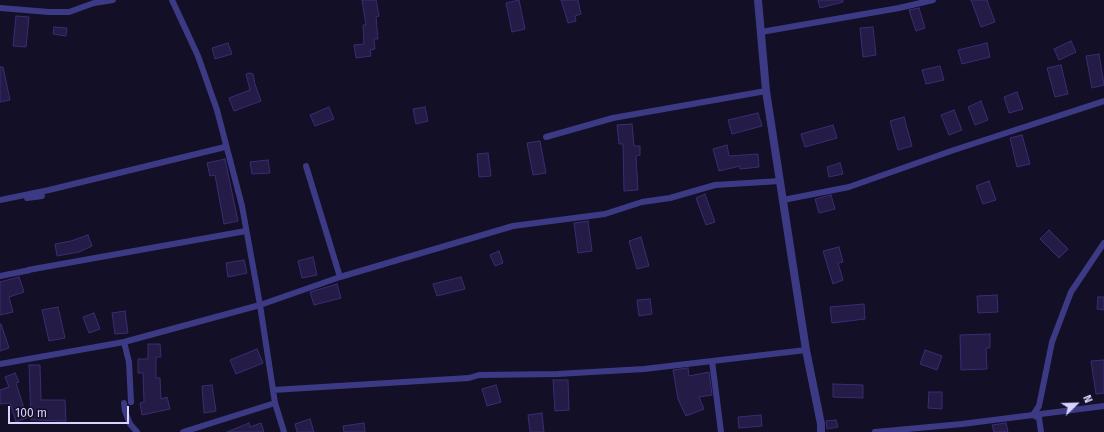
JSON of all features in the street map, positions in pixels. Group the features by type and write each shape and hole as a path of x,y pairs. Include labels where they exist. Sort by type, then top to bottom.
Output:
{"street":[{"path":"0,8 69,12 94,3 113,0"},
{"path":"172,0 198,56 216,110 226,147 246,231 260,305 275,403 284,432"},
{"path":"758,0 766,91 806,350 821,424 821,432"},
{"path":"761,32 899,8 933,0"},
{"path":"546,137 613,118 766,91"},
{"path":"783,200 849,187 954,150 1104,101"},
{"path":"0,201 226,147"},
{"path":"306,166 340,277"},
{"path":"0,364 124,342 260,305 340,277 513,226 605,214 642,202 670,198 715,185 780,181"},
{"path":"0,201 42,196"},
{"path":"28,270 246,231"},
{"path":"1033,415 1039,406 1052,342 1071,292 1104,243"},
{"path":"0,276 92,257"},
{"path":"124,342 129,362 127,403 125,411 130,424 137,432"},
{"path":"273,390 469,378 479,375 557,374 644,369 806,350"},
{"path":"712,361 721,432"},
{"path":"183,432 275,403"},
{"path":"875,432 910,431 1104,406"},
{"path":"1033,415 1038,418 1041,432"}],"building":[{"path":"362,0 376,0 379,16 376,17 378,39 374,39 375,49 370,50 371,56 356,58 354,45 364,44 363,25 366,25"},
{"path":"519,0 525,29 512,32 506,3"},
{"path":"561,0 578,0 581,14 575,16 576,21 568,23"},
{"path":"818,0 843,0 843,2 820,8"},
{"path":"971,0 987,0 995,22 981,27"},
{"path":"919,8 925,28 916,31 909,10"},
{"path":"16,16 29,17 26,47 13,46"},
{"path":"54,27 67,28 66,36 53,34"},
{"path":"873,27 876,55 863,57 860,28"},
{"path":"1071,41 1076,52 1059,60 1054,49"},
{"path":"228,43 232,54 215,59 212,48"},
{"path":"987,43 990,57 962,64 958,50"},
{"path":"1099,54 1104,85 1092,88 1086,56"},
{"path":"1061,65 1068,94 1055,97 1047,68"},
{"path":"940,66 944,80 926,84 922,70"},
{"path":"0,67 3,67 10,100 0,102"},
{"path":"246,74 253,74 261,101 234,111 229,98 250,90"},
{"path":"1017,92 1023,109 1009,113 1004,97"},
{"path":"981,101 988,120 975,125 968,107"},
{"path":"329,107 334,119 315,126 310,115"},
{"path":"425,107 428,121 416,124 413,109"},
{"path":"954,110 962,130 949,135 941,115"},
{"path":"758,113 762,126 732,134 728,120"},
{"path":"904,117 912,146 898,150 890,121"},
{"path":"632,124 634,146 640,146 640,155 636,156 638,190 624,191 623,144 619,144 617,125"},
{"path":"833,125 837,138 805,147 801,134"},
{"path":"1022,135 1030,164 1017,167 1010,138"},
{"path":"540,141 546,173 533,175 527,143"},
{"path":"727,145 729,156 758,154 759,167 740,169 740,166 719,171 713,149"},
{"path":"488,153 491,176 479,177 477,154"},
{"path":"225,159 238,221 224,224 215,175 210,176 207,163"},
{"path":"268,160 270,173 252,174 250,162"},
{"path":"840,163 843,174 829,177 827,167"},
{"path":"989,181 996,200 983,204 976,186"},
{"path":"705,194 715,222 706,225 696,198"},
{"path":"831,195 835,209 819,213 815,199"},
{"path":"588,221 592,251 578,253 574,223"},
{"path":"1049,230 1068,249 1059,258 1040,239"},
{"path":"88,235 92,246 79,252 57,256 55,244 71,241"},
{"path":"641,237 649,266 637,269 629,241"},
{"path":"839,247 843,262 838,263 843,280 833,284 823,251"},
{"path":"499,251 503,263 495,266 490,255"},
{"path":"313,257 317,275 302,278 298,261"},
{"path":"244,260 247,273 228,277 226,263"},
{"path":"19,277 24,292 9,297 13,312 0,315 0,282"},
{"path":"461,277 465,289 437,296 433,284"},
{"path":"337,284 341,298 314,305 310,292"},
{"path":"997,295 998,312 978,313 977,296"},
{"path":"1098,297 1104,297 1104,310 1097,309"},
{"path":"650,299 652,314 639,316 637,300"},
{"path":"864,304 865,319 832,323 830,307"},
{"path":"58,307 65,338 49,341 42,310"},
{"path":"125,311 128,333 115,334 112,313"},
{"path":"94,313 100,329 89,333 83,317"},
{"path":"0,324 9,348 0,351"},
{"path":"990,334 990,348 986,348 987,369 961,370 960,335"},
{"path":"148,344 160,344 161,357 156,357 156,378 160,378 161,399 167,397 170,409 142,415 140,403 144,402 143,373 138,373 138,359 148,359"},
{"path":"257,349 263,363 236,374 230,360"},
{"path":"925,350 942,356 937,370 920,364"},
{"path":"1104,360 1104,393 1096,394 1091,361"},
{"path":"29,365 40,365 41,400 65,400 66,421 31,420"},
{"path":"688,368 689,376 709,372 712,395 699,397 704,409 686,416 678,399 673,370"},
{"path":"15,373 19,382 16,383 27,418 16,422 10,403 0,404 0,390 9,387 5,377"},
{"path":"553,380 568,380 569,410 555,411"},
{"path":"833,384 863,385 863,398 833,397"},
{"path":"212,385 216,411 204,413 202,386"},
{"path":"496,385 501,402 487,406 482,389"},
{"path":"929,392 942,392 942,409 928,408"},
{"path":"542,413 544,432 530,432 528,415"},
{"path":"761,415 762,426 739,428 738,417"},
{"path":"310,419 314,432 297,432 295,424"},
{"path":"836,420 838,427 827,429 826,421"},
{"path":"249,423 250,427 261,423 264,432 227,432"},
{"path":"364,423 365,432 344,432 343,426"},
{"path":"1006,423 1008,432 994,432 992,425"}]}
